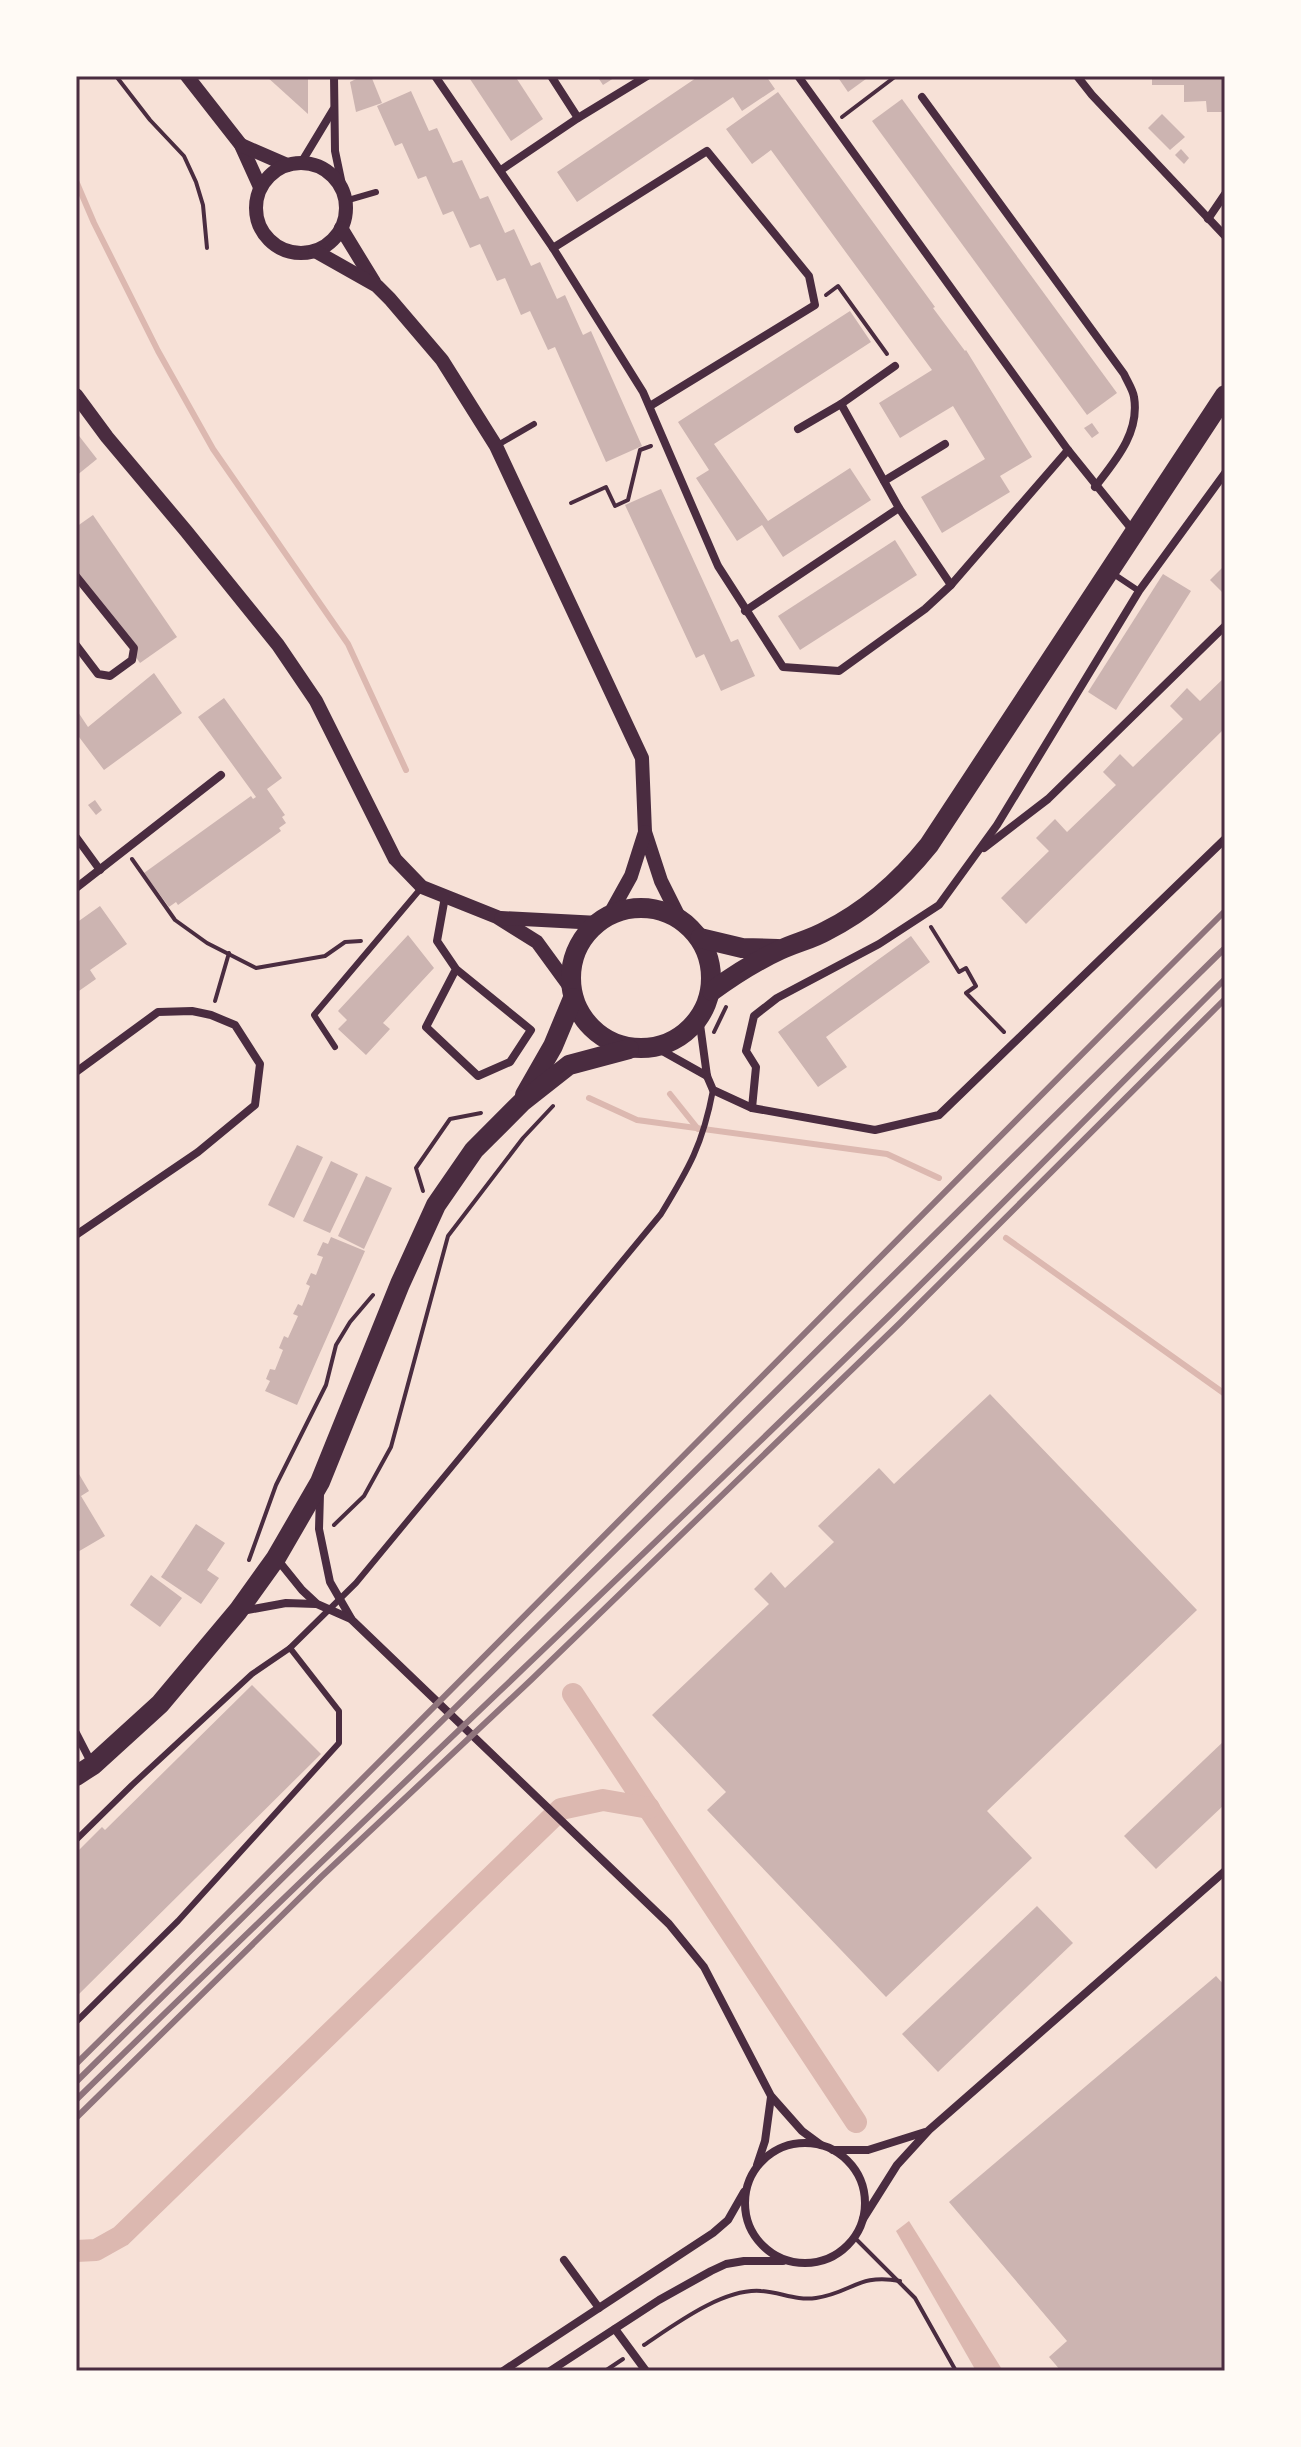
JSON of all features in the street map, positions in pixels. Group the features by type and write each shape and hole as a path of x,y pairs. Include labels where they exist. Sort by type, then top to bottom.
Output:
{"main road":[{"path":"84,1770 160,1704 238,1611 276,1558 320,1482 400,1284 436,1205 474,1150 522,1102 569,1065 629,1049 657,1048 682,1037 721,996 738,972 851,917 905,875 929,845 1225,395"},
{"path":"629,1049 603,1038 583,1019 572,994 571,966 582,940 605,918 627,909 655,909 680,919 700,938 721,996"},
{"path":"700,938 742,948 782,949"},
{"path":"522,1102 553,1046 572,994"}],"street":[{"path":"187,76 241,145 260,187"},
{"path":"333,110 294,164 276,170 260,187 256,217 272,243 285,250 300,253 315,251 335,238 345,217 345,198 335,151 334,76"},
{"path":"435,76 553,248 650,406 718,566 783,667 839,671 925,609 951,585 1068,450"},
{"path":"551,76 578,118"},
{"path":"501,170 647,76"},
{"path":"798,76 1095,487 1134,532"},
{"path":"1077,76 1225,236"},
{"path":"922,97 1129,385 1134,397 1133,423 1124,450 1095,487"},
{"path":"241,145 294,164 315,165 328,171 338,181 345,198"},
{"path":"553,248 707,151 809,276 815,305 650,406"},
{"path":"1208,219 1225,194"},
{"path":"341,228 377,286 442,360 496,446 642,758 645,832 661,881 680,919"},
{"path":"315,251 377,286"},
{"path":"798,429 841,404 895,366"},
{"path":"76,395 278,645 316,701 395,859 422,887 497,917 537,942 572,994"},
{"path":"841,404 899,508 951,585"},
{"path":"884,481 945,444"},
{"path":"752,1108 756,1067 746,1051 754,1016 787,991 879,944 939,905 997,825 1139,591 1225,473"},
{"path":"745,611 899,508"},
{"path":"76,576 134,648 132,660 110,676 98,674 76,645"},
{"path":"977,853 1048,799 1225,626"},
{"path":"76,888 221,775"},
{"path":"497,917 605,918 631,876 645,832"},
{"path":"76,837 100,870"},
{"path":"699,1017 707,1076 713,1090 752,1108 875,1130 939,1115 1225,839"},
{"path":"445,897 437,941 456,969 531,1030 510,1062 478,1076 426,1027 456,969"},
{"path":"76,1072 158,1012 192,1011 235,1025 260,1064 255,1105 198,1152 76,1235"},
{"path":"657,1048 707,1076"},
{"path":"320,1482 319,1529 330,1582 352,1620 669,1924 704,1967 771,2096 821,2145"},
{"path":"276,1558 317,1604 352,1620"},
{"path":"238,1611 286,1603 317,1604"},
{"path":"76,1733 84,1770"},
{"path":"550,2371 659,2300 726,2264 760,2260 803,2262 829,2258 841,2251 854,2237 897,2165 929,2130 1225,1871"},
{"path":"503,2371 728,2220 755,2170 765,2141 771,2096"},
{"path":"833,2150 868,2150 929,2130"},
{"path":"755,2170 773,2152 784,2147 809,2143 833,2150 854,2168 860,2179 864,2192 863,2219"},
{"path":"749,2181 745,2208 755,2235 776,2255 803,2262"},
{"path":"564,2260 599,2308"},
{"path":"615,2329 646,2371"}],"lane":[{"path":"345,198 376,192"},
{"path":"496,446 534,424"},
{"path":"1109,571 1139,591"},
{"path":"335,1047 314,1015 422,887"},
{"path":"76,1840 252,1674 290,1648 356,1583 661,1214 693,1163 713,1090"},
{"path":"76,2022 178,1921 339,1743 339,1711 290,1648"}],"path":[{"path":"116,76 150,120 184,156 203,205 207,248"},
{"path":"834,123 896,76"},
{"path":"815,305 838,286 895,366"},
{"path":"571,503 606,487 615,506 628,500 640,450"},
{"path":"127,850 175,920 207,943 256,968 325,956 345,942 366,940"},
{"path":"924,915 959,972 966,968 976,986 966,993 1014,1043"},
{"path":"211,1015 229,953"},
{"path":"703,1040 718,1026 721,996"},
{"path":"391,1447 448,1236 523,1138 558,1101"},
{"path":"251,1554 262,1522"},
{"path":"854,2237 915,2298 956,2371"},
{"path":"605,2371 725,2297 760,2291 795,2298 815,2298 834,2294 867,2279 879,2277 900,2281"}],"shaded area":[{"path":"909,2221 1003,2371 976,2371 896,2231"}],"building":[{"path":"266,76 308,76 308,114"},
{"path":"362,76 371,76 382,103 356,112 350,82"},
{"path":"468,76 515,76 543,119 511,141"},
{"path":"597,76 617,76 603,85"},
{"path":"699,76 766,76 775,89 742,111 733,97 577,202 557,172"},
{"path":"837,76 870,76 848,92"},
{"path":"1152,76 1225,76 1225,112 1207,112 1206,101 1184,102 1184,85 1152,85"},
{"path":"411,91 429,131 437,128 453,163 462,160 480,199 488,196 505,233 514,229 531,266 540,262 557,299 565,295 583,335 591,331 642,446 606,462 555,347 548,350 530,311 521,315 505,278 497,281 480,244 470,248 453,211 443,215 426,176 418,179 402,143 395,146 377,106"},
{"path":"778,92 966,350 1032,457 1000,476 1010,492 942,533 921,497 985,459 953,406 900,438 879,403 932,370 771,150 752,164 726,129"},
{"path":"902,99 1117,393 1087,415 872,121"},
{"path":"1162,114 1185,137 1170,150 1148,128"},
{"path":"1181,149 1189,158 1184,164 1175,155"},
{"path":"850,311 871,342 714,444 768,521 850,468 871,500 783,557 762,525 737,541 696,478 709,470 678,422"},
{"path":"1092,423 1099,433 1092,438 1084,428"},
{"path":"76,432 97,459 76,476"},
{"path":"661,489 731,642 738,639 755,676 721,691 704,654 696,658 625,505"},
{"path":"93,515 177,637 140,663 76,572 76,527"},
{"path":"895,540 917,575 800,650 778,616"},
{"path":"1225,565 1225,595 1210,580"},
{"path":"1163,574 1191,591 1116,710 1088,692"},
{"path":"154,673 182,713 104,770 76,733 76,709 88,727"},
{"path":"1225,677 1225,728 1026,924 1001,898 1049,851 1036,838 1055,819 1067,832 1116,785 1103,772 1120,754 1133,767 1183,719 1170,706 1187,688 1200,701"},
{"path":"224,698 282,778 267,789 285,815 282,817 286,823 279,828 281,831 178,905 176,902 169,907 144,873 251,796 253,799 256,797 198,717"},
{"path":"95,800 102,810 96,815 88,805"},
{"path":"100,906 127,944 90,970 96,979 76,993 76,923"},
{"path":"408,935 434,968 383,1023 390,1029 366,1055 338,1029 347,1020 338,1011"},
{"path":"911,936 930,962 826,1037 847,1067 818,1087 778,1032"},
{"path":"297,1145 323,1157 294,1218 268,1205"},
{"path":"331,1161 358,1174 330,1233 303,1221"},
{"path":"366,1176 392,1188 364,1249 338,1236"},
{"path":"331,1237 365,1251 297,1405 265,1391 270,1381 266,1379 270,1369 275,1370 283,1350 279,1348 284,1336 288,1338 298,1316 293,1314 298,1304 302,1306 310,1286 306,1284 311,1273 316,1275 323,1257 317,1255 323,1242 328,1244"},
{"path":"990,1394 1197,1610 987,1811 1032,1858 886,1997 707,1810 726,1792 652,1715 769,1604 754,1589 771,1572 785,1588 834,1542 818,1526 879,1468 894,1484"},
{"path":"76,1469 89,1491 81,1496 105,1536 76,1553"},
{"path":"196,1524 225,1543 207,1570 219,1578 201,1604 161,1577"},
{"path":"151,1575 182,1598 160,1627 130,1605"},
{"path":"252,1685 321,1754 76,1997 76,1853 102,1827 105,1830"},
{"path":"1225,1740 1225,1804 1156,1869 1124,1836"},
{"path":"1037,1906 1073,1943 938,2072 902,2034"},
{"path":"1216,1976 1225,1986 1225,2371 1061,2371 1049,2357 1067,2341 949,2202"}],"waterway":[{"path":"76,181 158,351 213,449 348,644 406,770"},
{"path":"670,1094 698,1129"},
{"path":"589,1098 637,1120 887,1154 939,1178"},
{"path":"1006,1238 1225,1394"},
{"path":"573,1694 856,2122"},
{"path":"76,2251 96,2250 121,2236 561,1809 603,1800 649,1808"}],"railway":[{"path":"76,2064 1225,911"},
{"path":"76,2082 1225,948"},
{"path":"76,2100 889,1316 1225,979"},
{"path":"76,2118 321,1877 531,1680 900,1323 1225,999"}]}
